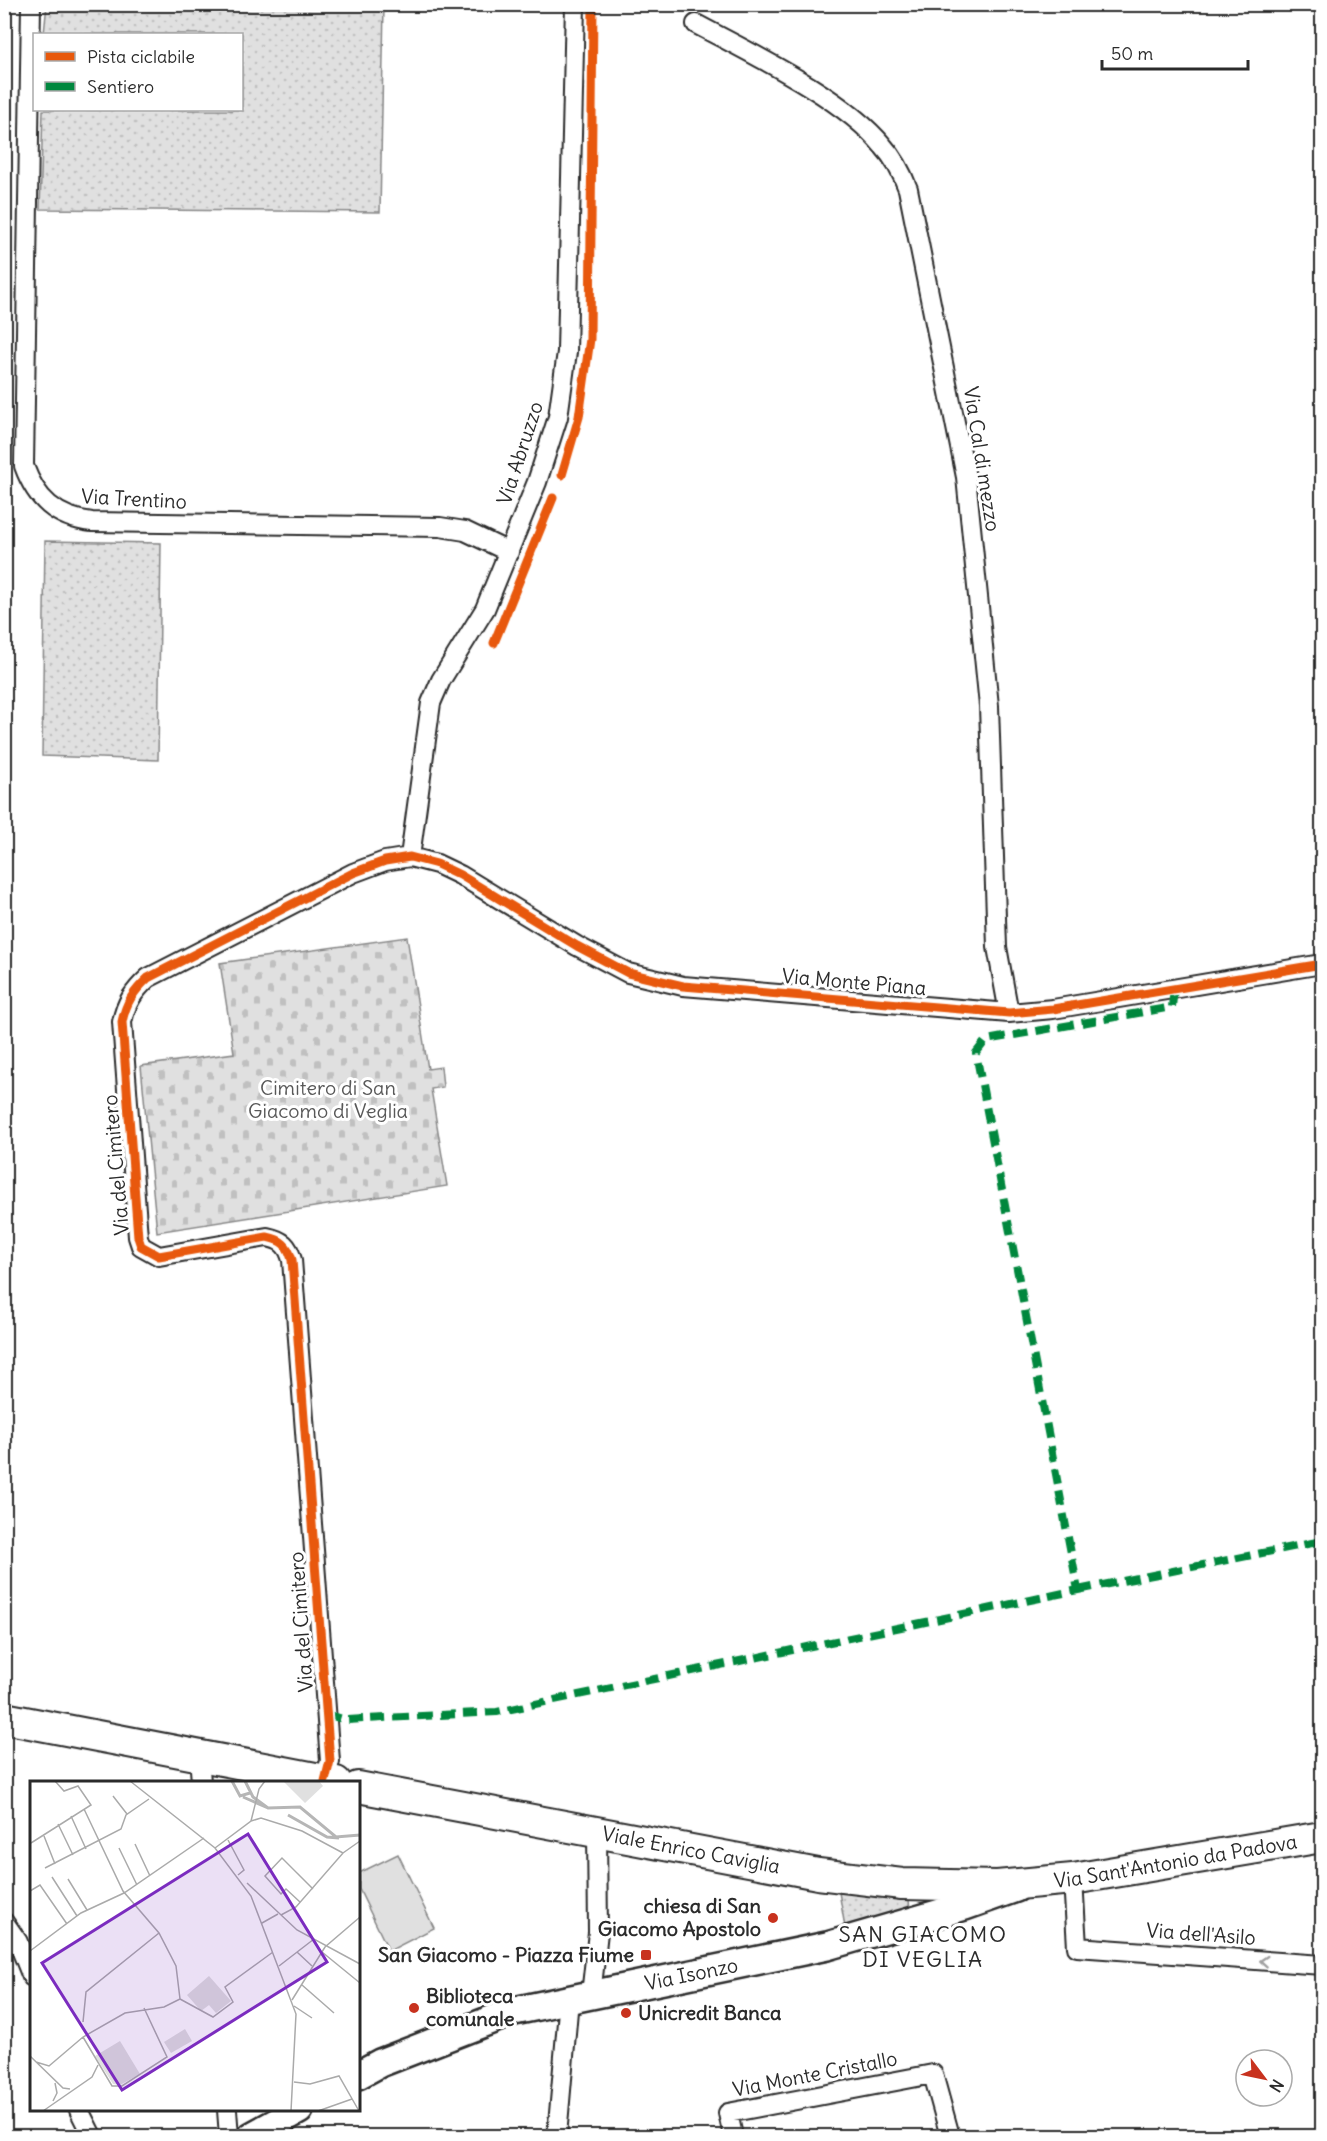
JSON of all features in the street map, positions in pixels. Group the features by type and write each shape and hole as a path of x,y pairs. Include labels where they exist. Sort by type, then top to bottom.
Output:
{"main road":[{"path":"4,1718 200,1769 321,1781"},
{"name":"Viale Enrico Caviglia","path":"360,1787 854,1879 971,1887 1027,1884"},
{"name":"Via Sant'Antonio da Padova","path":"1027,1884 1073,1879 1323,1836"},
{"name":"Via Isonzo","path":"360,2075 380,2063 514,2011 827,1946 965,1906 1027,1884"},
{"path":"252,2136 296,2111"}],"street":[{"name":"Via Trentino","path":"31,4 24,466 38,495 63,515 84,522 440,527 474,535 509,552"},
{"path":"568,4 574,24"},
{"name":"Via Abruzzo","path":"410,857 431,703 441,680 482,615 509,552 546,459 564,383 568,321 575,4"},
{"name":"Via Cal di mezzo","path":"696,24 794,79 849,115 882,144 898,166 908,189 966,477 989,706 996,948 1009,1013"},
{"name":"Via Monte Piana","path":"410,857 437,864 460,874 577,946 628,973 682,986 1009,1013 1053,1008 1323,964"},
{"name":"Via del Cimitero","path":"331,1781 292,1260 289,1248 279,1239 267,1237 159,1256 141,1246 138,1237 122,1022 125,1006 135,990 148,978 353,873 385,861 410,857"},
{"path":"557,2136 580,1997 597,1944 597,1832"},
{"name":"Via dell'Asilo","path":"1073,1879 1077,1947 1323,1965"},
{"path":"4,1922 18,1942 30,1972"},
{"name":"Via Monte Cristallo","path":"733,2136 728,2113 933,2074 950,2136"},
{"path":"80,2111 92,2136"},
{"path":"227,2111 229,2136"}],"green space":[{"path":"47,4 384,5 380,212 40,209 43,111 243,111 243,33 44,33"},
{"path":"45,541 161,543 158,760 42,756"},
{"name":"Cimitero di San Giacomo di Veglia","path":"407,937 428,1069 441,1067 443,1087 431,1089 447,1186 157,1232 141,1066 234,1053 220,963"},
{"path":"398,1854 434,1928 389,1951 360,1891 360,1873"},
{"path":"839,1892 909,1900 910,1911 845,1927"}],"marked path":[{"path":"326,1714 346,1720 497,1712 1078,1590 976,1053 986,1040 1172,1007 1174,988"},
{"path":"1078,1590 1322,1541"}],"cycle path":[{"path":"562,475 579,417 590,339 593,4"},
{"path":"494,643 553,498"},
{"path":"325,1781 330,1761 292,1260 284,1244 267,1237 159,1256 141,1246 138,1237 122,1022 131,997 148,978 353,873 385,861 410,857 437,864 460,875 577,946 628,973 683,986 1009,1013 1053,1009 1322,964"}],"place":[{"name":"chiesa di San Giacomo Apostolo","path":"773,1918"},
{"name":"San Giacomo - Piazza Fiume","path":"646,1955"},
{"name":"Biblioteca comunale","path":"414,2008"},
{"name":"Unicredit Banca","path":"626,2013"}],"district":[{"name":"SAN GIACOMO DI VEGLIA","path":"923,1946"}]}
